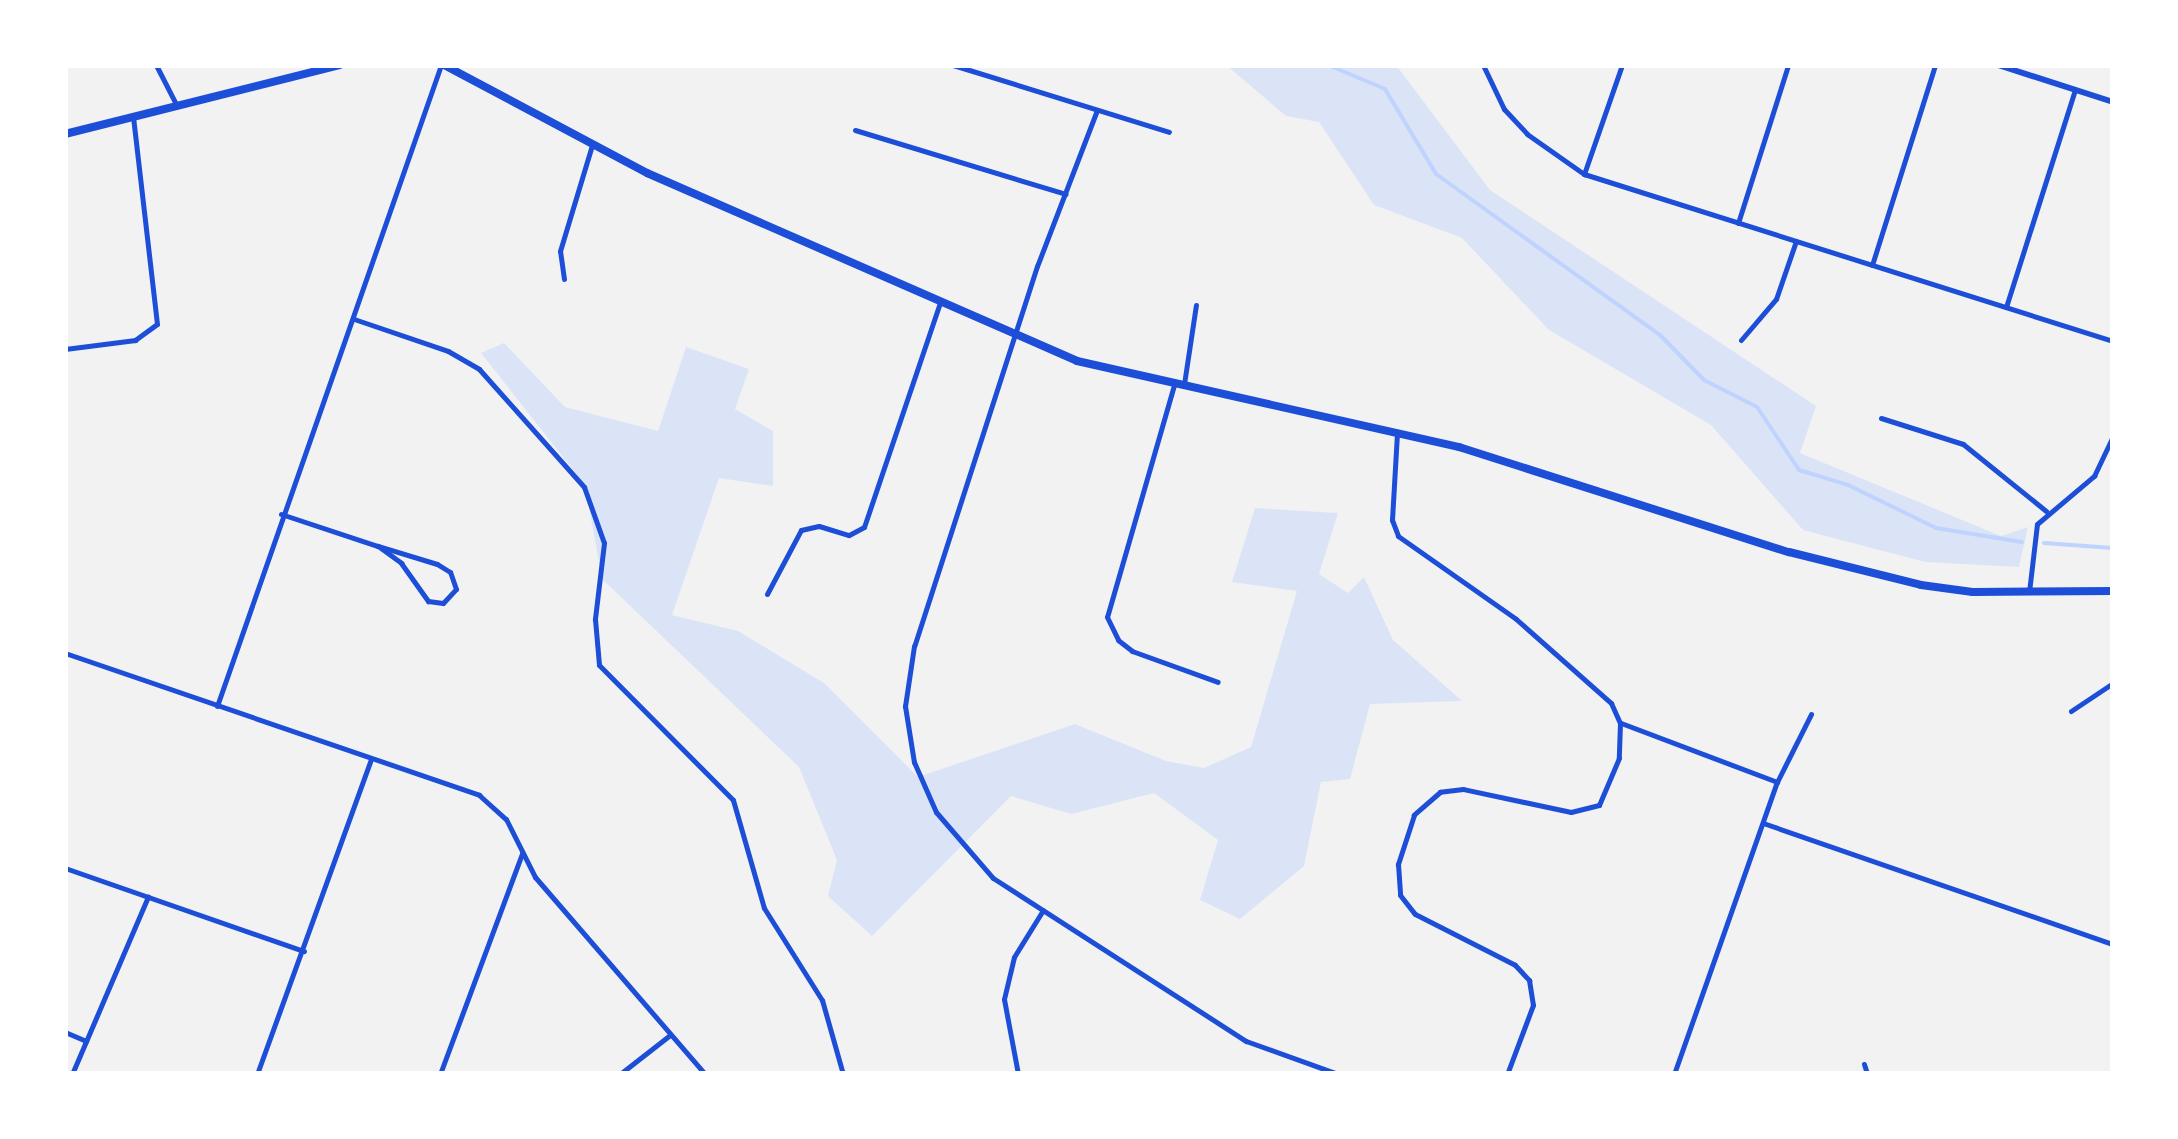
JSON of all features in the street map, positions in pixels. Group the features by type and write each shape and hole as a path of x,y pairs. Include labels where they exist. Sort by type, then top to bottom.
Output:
{"main road":[{"path":"65,134 339,65"},
{"path":"442,65 592,145 1077,361 1397,433 1839,566 1956,591 2113,590"}],"street":[{"path":"156,65 176,104"},
{"path":"217,706 281,514 442,65"},
{"path":"952,65 1169,132"},
{"path":"1483,65 1504,109 1527,134 1584,174 2113,341"},
{"path":"1584,174 1622,65"},
{"path":"1738,223 1788,65"},
{"path":"1872,265 1935,65"},
{"path":"1998,65 2113,102"},
{"path":"2006,308 2075,90"},
{"path":"1097,110 1015,335 914,646 906,706 914,762 936,812 976,863 1246,1041 1338,1074"},
{"path":"65,349 136,340 157,324 133,116"},
{"path":"855,130 1065,194"},
{"path":"564,279 560,251 592,145"},
{"path":"1741,340 1776,299 1796,241"},
{"path":"767,594 801,530 819,526 849,535 864,527 940,302"},
{"path":"1196,306 1179,386 1107,617 1118,640 1132,651 1218,682"},
{"path":"354,319 448,351 479,369 584,486 604,544 594,646 600,665 733,800 764,908 822,1000 843,1074"},
{"path":"1882,418 1963,444 2046,511"},
{"path":"1397,433 1392,520 1398,536 1529,630 1611,703 1620,723 1619,758 1600,805 1571,812 1463,789 1440,792 1414,815 1398,864 1400,895 1415,914 1515,965 1529,980 1533,1005 1507,1074"},
{"path":"2029,592 2034,533 2046,511 2094,476 2113,436"},
{"path":"281,514 437,564 450,572 456,589 443,603 428,602 401,563 378,546"},
{"path":"65,653 370,761 479,795 506,818 522,853 705,1074"},
{"path":"2070,711 2113,683"},
{"path":"1674,1074 1777,782 1810,714"},
{"path":"1620,723 1777,782"},
{"path":"257,1074 370,761"},
{"path":"1763,822 2113,944"},
{"path":"440,1074 522,853"},
{"path":"65,868 304,951"},
{"path":"72,1074 148,896"},
{"path":"1018,1074 1004,999 1014,958 1043,910"},
{"path":"65,1032 86,1042"},
{"path":"620,1074 670,1034"},
{"path":"1864,1064 1867,1074"}],"shaded area":[{"path":"1226,65 1396,65 1490,190 1816,406 1800,453 2001,536 2028,527 2019,567 1925,562 1803,530 1711,425 1549,330 1462,238 1374,205 1319,122 1286,116"},
{"path":"504,343 565,407 658,431 686,347 749,369 735,409 773,431 773,486 719,478 672,615 738,631 824,683 918,777 1075,724 1166,761 1204,768 1251,747 1297,591 1232,582 1255,508 1338,513 1319,574 1348,593 1364,577 1393,640 1462,701 1370,704 1350,779 1321,782 1304,866 1240,919 1200,900 1218,840 1154,793 1071,814 1011,796 872,936 828,896 837,860 799,767 602,579 585,485 481,353"}],"waterway":[{"path":"1328,65 1385,89 1436,174 1660,335 1704,380 1757,407 1799,470 1848,485 1936,528 2022,542"},
{"path":"2044,543 2113,548"}]}
